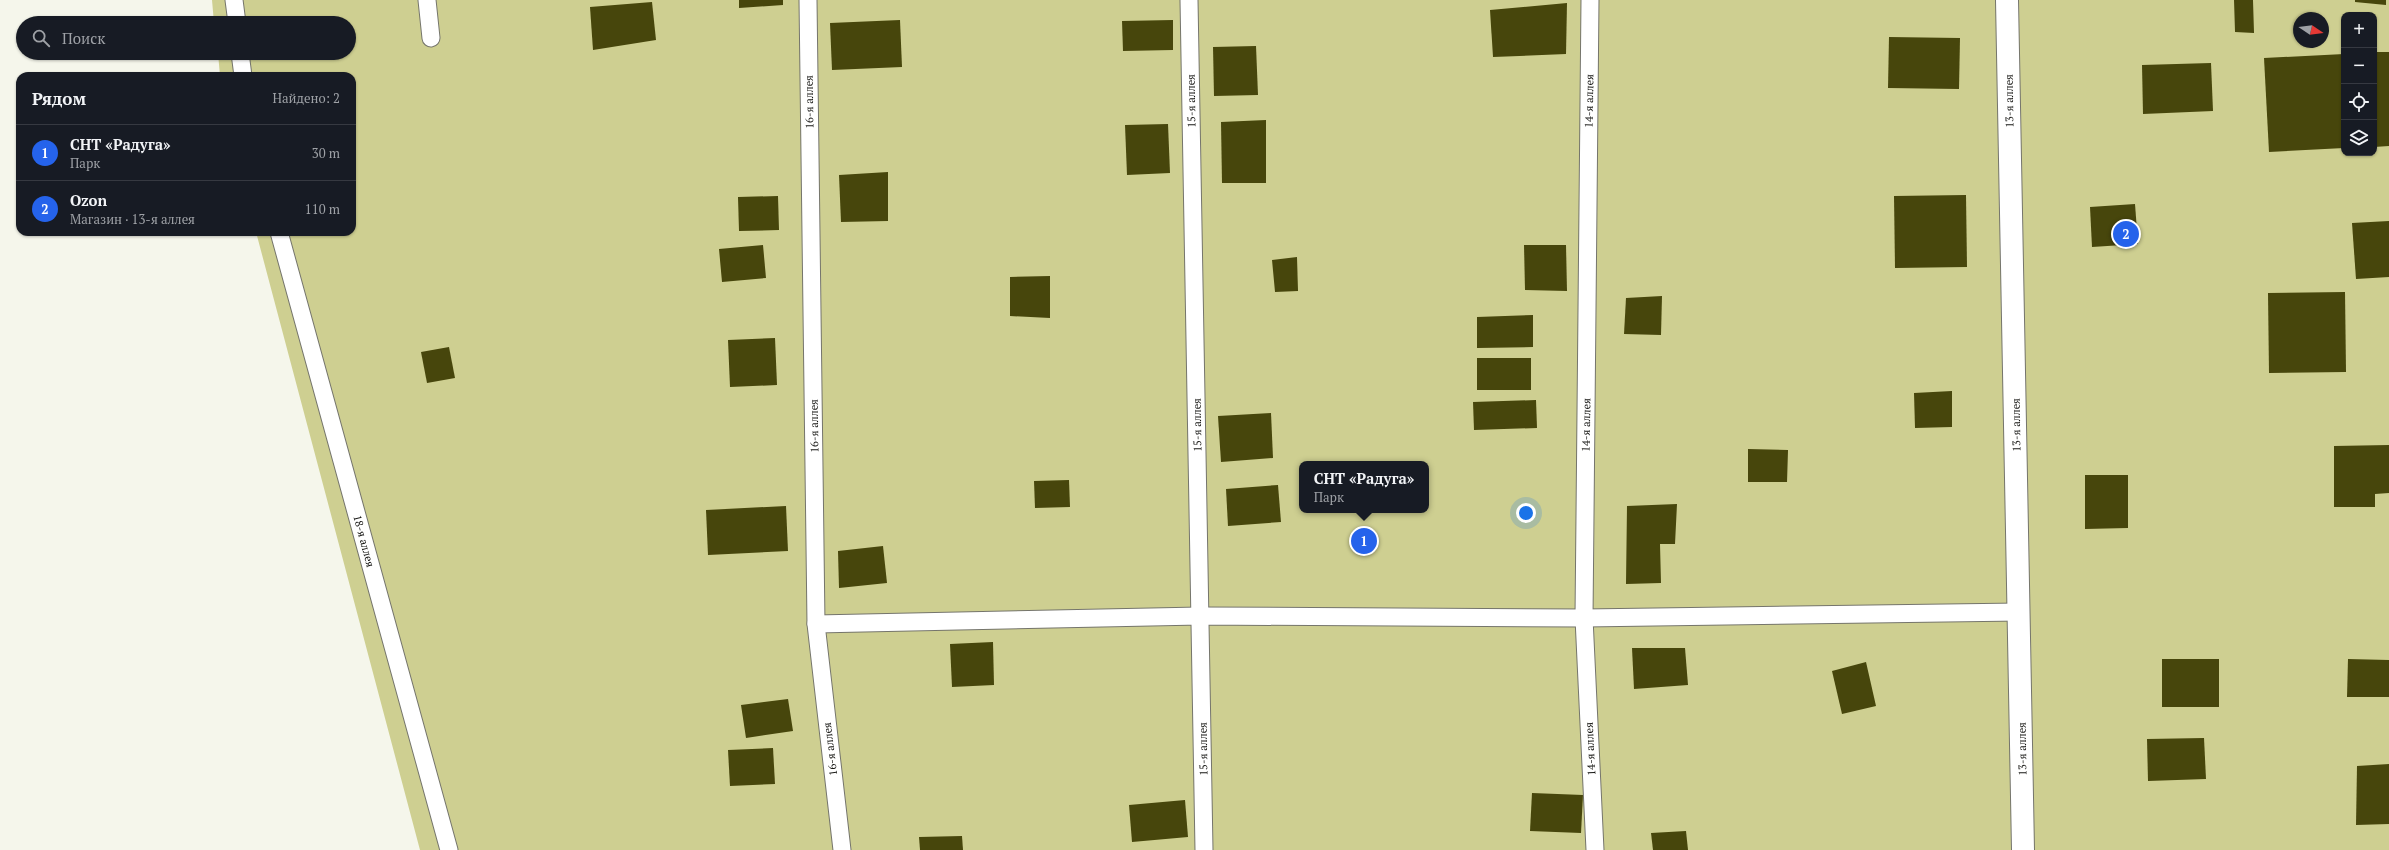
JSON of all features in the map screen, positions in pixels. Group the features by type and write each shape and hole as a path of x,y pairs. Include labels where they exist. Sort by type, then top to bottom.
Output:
{"street":[{"name":"13-я аллея","path":"2007,0 2020,612 2023,850"}],"lane":[{"path":"234,0 236,16"},
{"path":"427,0 431,38"},
{"name":"16-я аллея","path":"808,0 816,624 842,850"},
{"name":"15-я аллея","path":"1189,0 1204,850"},
{"name":"14-я аллея","path":"1590,0 1584,618 1595,850"},
{"path":"241,60 242,72"},
{"name":"18-я аллея","path":"280,236 449,850"},
{"path":"816,624 1200,616 1584,618 2020,612"}],"green space":[{"path":"212,0 2389,0 2389,850 420,850 257,236 356,236 356,72 220,72 219,60 356,60 356,16 213,16"}],"building":[{"path":"739,0 783,0 783,5 739,8"},
{"path":"2234,0 2253,0 2254,33 2235,32"},
{"path":"2355,0 2386,0 2386,5 2355,2"},
{"path":"652,2 656,40 593,50 590,7"},
{"path":"1567,3 1566,54 1493,57 1490,10"},
{"path":"900,20 902,67 832,70 830,23"},
{"path":"1173,20 1173,50 1123,51 1122,21"},
{"path":"1889,37 1960,38 1959,89 1888,88"},
{"path":"1256,46 1258,95 1214,96 1213,47"},
{"path":"2377,52 2389,52 2389,146 2377,147"},
{"path":"2341,54 2341,148 2269,152 2264,58"},
{"path":"2211,63 2213,111 2143,114 2142,65"},
{"path":"1266,120 1266,183 1222,183 1221,122"},
{"path":"1168,124 1170,173 1127,175 1125,125"},
{"path":"888,172 888,221 841,222 839,175"},
{"path":"1966,195 1967,267 1895,268 1894,196"},
{"path":"778,196 779,230 739,231 738,197"},
{"path":"2135,204 2138,244 2092,247 2090,207"},
{"path":"2389,221 2389,277 2356,279 2352,223"},
{"path":"763,245 766,278 722,282 719,249"},
{"path":"1524,245 1566,245 1567,291 1525,290"},
{"path":"1297,257 1298,291 1275,292 1272,260"},
{"path":"1050,276 1050,318 1010,316 1010,277"},
{"path":"2345,292 2346,372 2269,373 2268,293"},
{"path":"1662,296 1661,335 1624,334 1626,298"},
{"path":"1533,315 1533,347 1477,348 1477,317"},
{"path":"775,338 777,385 730,387 728,340"},
{"path":"449,347 455,378 427,383 421,352"},
{"path":"1477,358 1531,358 1531,390 1477,390"},
{"path":"1952,391 1952,427 1915,428 1914,393"},
{"path":"1536,400 1537,428 1474,430 1473,402"},
{"path":"1271,413 1273,458 1221,462 1218,416"},
{"path":"2389,445 2389,493 2375,494 2375,507 2334,507 2334,446"},
{"path":"1748,449 1788,450 1787,482 1748,482"},
{"path":"2085,475 2128,475 2128,528 2085,529"},
{"path":"1069,480 1070,507 1035,508 1034,481"},
{"path":"1278,485 1281,522 1228,526 1226,489"},
{"path":"1677,504 1675,544 1660,544 1661,583 1626,584 1627,506"},
{"path":"786,506 788,551 708,555 706,510"},
{"path":"883,546 887,583 839,588 838,551"},
{"path":"993,642 994,685 952,687 950,644"},
{"path":"1632,648 1685,648 1688,685 1634,689"},
{"path":"2162,659 2219,659 2219,707 2162,707"},
{"path":"2348,659 2389,660 2389,697 2347,697"},
{"path":"1866,662 1876,706 1842,714 1832,671"},
{"path":"788,699 793,731 746,738 741,705"},
{"path":"2204,738 2206,779 2148,781 2147,739"},
{"path":"773,748 775,784 730,786 728,750"},
{"path":"2389,764 2389,824 2356,825 2357,766"},
{"path":"1532,793 1583,795 1581,833 1530,831"},
{"path":"1185,800 1188,837 1132,842 1129,805"},
{"path":"1686,831 1688,850 1653,850 1651,833"},
{"path":"962,836 963,850 920,850 919,837"}],"place":[{"name":"Ozon","path":"2126,234"},
{"name":"СНТ «Радуга»","path":"1364,541"}]}
